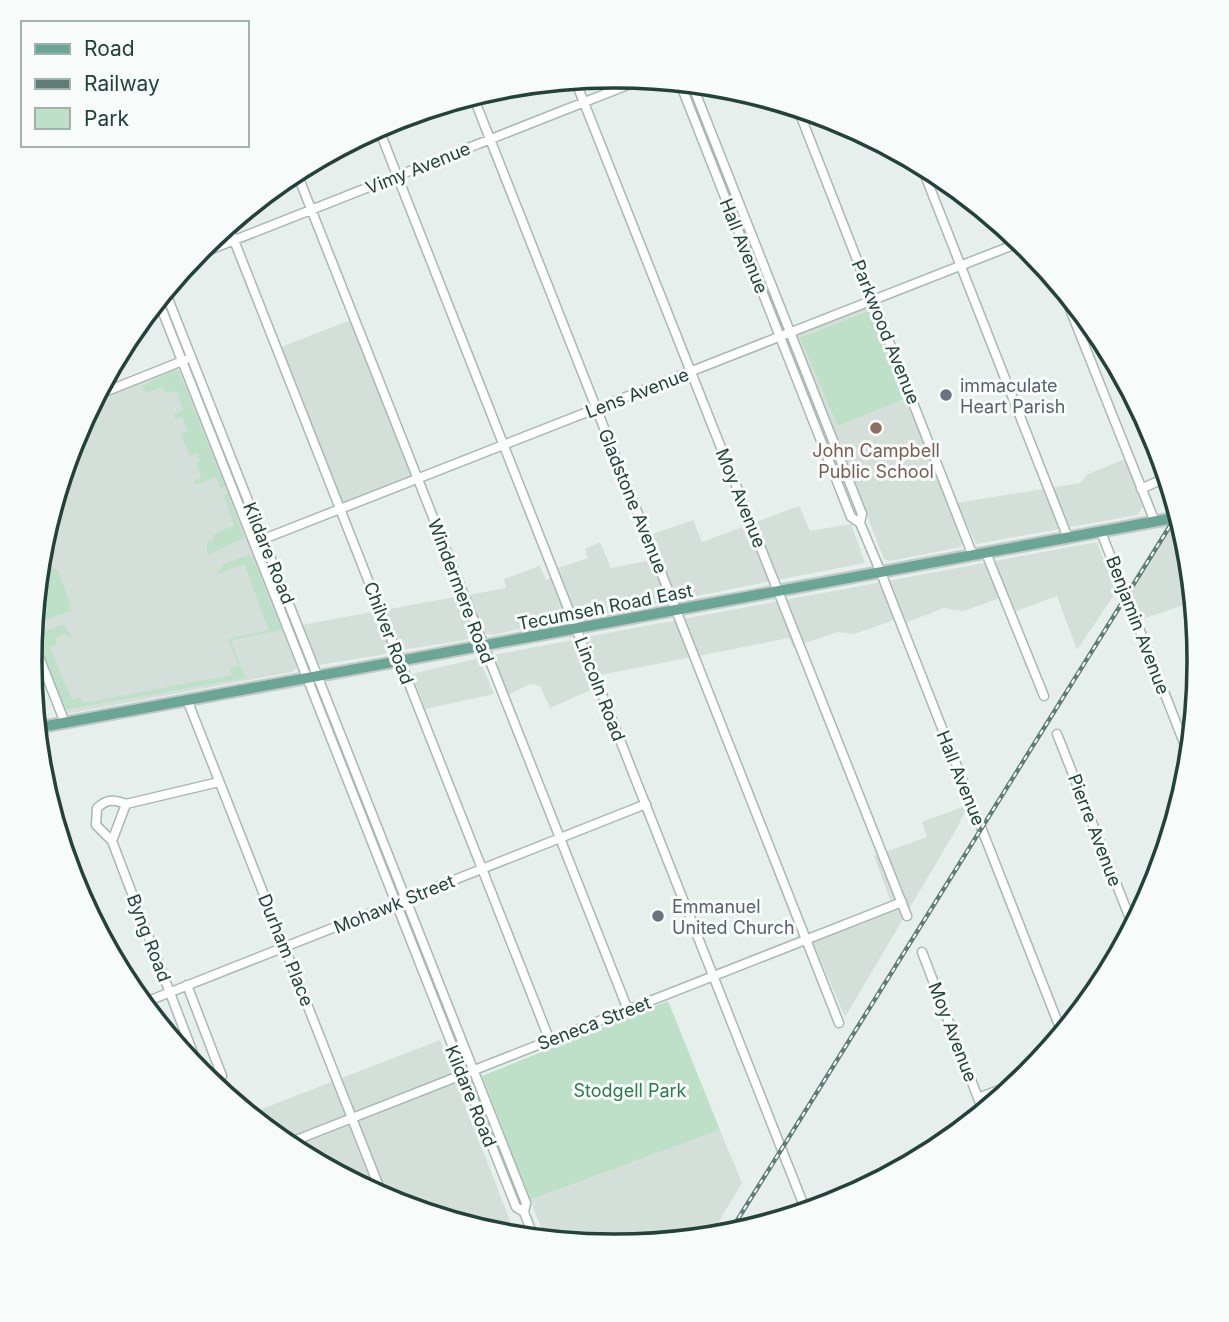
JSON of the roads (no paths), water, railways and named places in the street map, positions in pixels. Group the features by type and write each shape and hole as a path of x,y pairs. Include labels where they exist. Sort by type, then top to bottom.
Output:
{"main road":[{"name":"Tecumseh Road East","path":"46,726 1169,519"}],"street":[{"name":"Vimy Avenue","path":"222,245 619,88"},
{"name":"Moy Avenue","path":"579,90 907,916"},
{"name":"Hall Avenue","path":"684,93 851,517 860,523 881,573 1058,1023"},
{"name":"Hall Avenue","path":"696,94 862,514 860,523"},
{"name":"Gladstone Avenue","path":"477,106 839,1023"},
{"name":"Parkwood Avenue","path":"803,120 973,556"},
{"name":"Lincoln Road","path":"382,138 802,1202"},
{"name":"Windermere Road","path":"301,182 628,1010"},
{"path":"928,182 1068,538"},
{"name":"Chilver Road","path":"232,235 550,1041"},
{"name":"Lens Avenue","path":"254,543 1009,247"},
{"name":"Kildare Road","path":"169,301 263,539 362,819 516,1207 524,1212"},
{"name":"Kildare Road","path":"162,310 254,543 373,815 526,1203 524,1212 530,1227"},
{"path":"1074,319 1155,522"},
{"path":"111,390 191,358"},
{"path":"1141,489 1158,481"},
{"name":"Benjamin Avenue","path":"1101,532 1182,737"},
{"path":"986,553 1044,696"},
{"path":"42,665 65,723"},
{"name":"Durham Place","path":"188,702 377,1181"},
{"name":"Pierre Avenue","path":"1057,734 1128,915"},
{"name":"Byng Road","path":"189,1043 112,841 96,825 97,808 105,801 116,800 126,804 219,782"},
{"path":"112,841 126,804"},
{"name":"Mohawk Street","path":"152,999 646,804"},
{"path":"362,819 373,815"},
{"name":"Seneca Street","path":"299,1139 902,902"},
{"name":"Moy Avenue","path":"922,952 979,1101"},
{"name":"Byng Road","path":"187,985 222,1077"},
{"path":"978,1098 988,1094"}],"railway":[{"path":"738,1219 1170,526"}],"place":[{"name":"immaculate Heart Parish","path":"946,395"},
{"name":"John Campbell Public School","path":"876,428"},
{"name":"Emmanuel United Church","path":"658,916"}],"park label":[{"name":"Stodgell Park","path":"630,1090"}]}
